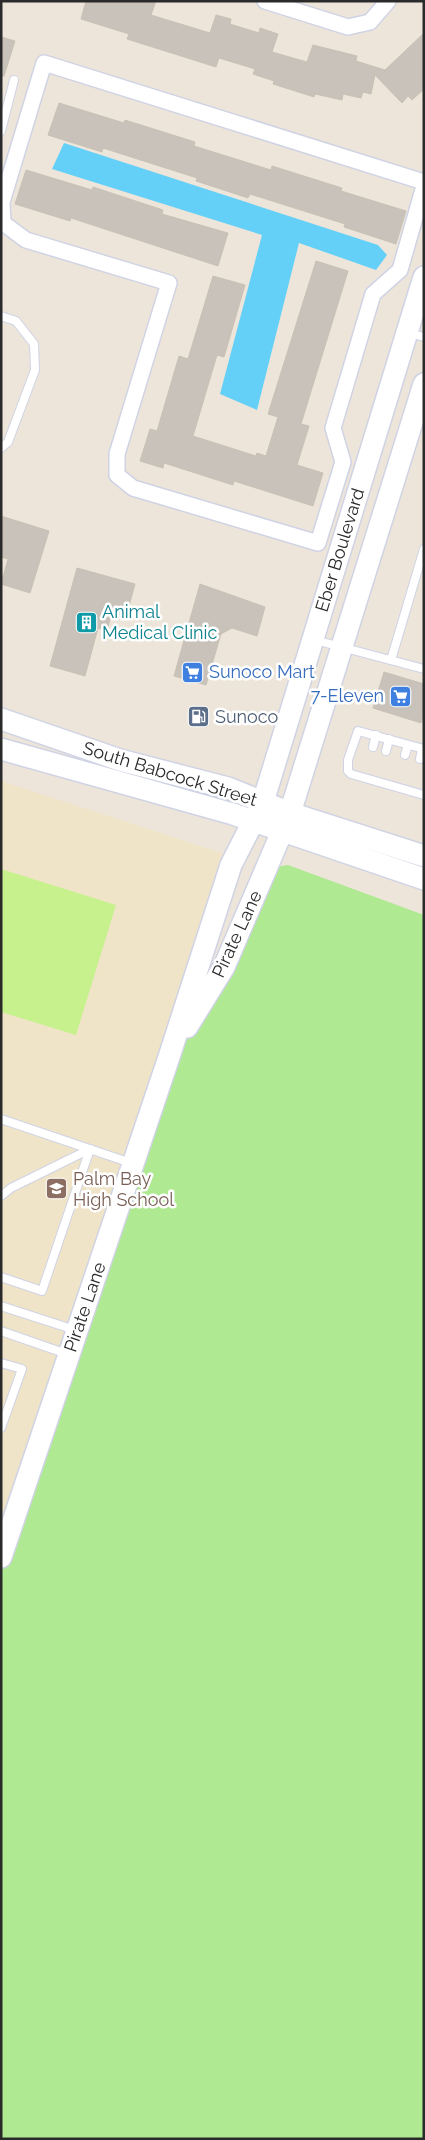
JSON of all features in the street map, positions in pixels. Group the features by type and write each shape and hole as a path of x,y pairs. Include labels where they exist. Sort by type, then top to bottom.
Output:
{"street":[{"path":"264,1 348,27 370,22 388,1"},
{"path":"424,182 44,63 2,202 2,223 26,240 169,283 117,454 117,475 133,488 328,546 343,462 333,428 373,294 400,270 424,186"},
{"name":"Eber Boulevard","path":"252,821 263,802 313,640 328,546 415,335 424,277"},
{"name":"Eber Boulevard","path":"286,823 424,384"},
{"name":"South Babcock Street","path":"1,719 120,760 228,788 263,802 286,823 424,879"},
{"name":"South Babcock Street","path":"1,749 252,821 286,823 424,856"},
{"name":"Pirate Lane","path":"1,1556 169,1057 231,865 252,821"},
{"name":"Pirate Lane","path":"169,1057 224,966 286,823"}],"lane":[{"path":"1,131 14,80"},
{"path":"1,316 16,321 34,344 35,370 8,442 1,448"},
{"path":"391,660 424,550"},
{"path":"313,640 424,669"},
{"path":"420,759 423,749 358,731 348,760 348,771 364,778 378,777 411,787 424,795"},
{"path":"373,747 376,735"},
{"path":"386,751 389,739"},
{"path":"405,755 408,745"},
{"path":"364,778 366,769"},
{"path":"1,1120 133,1164"},
{"path":"1,1196 11,1188 90,1149"},
{"path":"1,1277 42,1291 90,1149"},
{"path":"1,1185 11,1188"},
{"path":"1,1306 77,1330"},
{"path":"1,1331 69,1354"},
{"path":"1,1362 22,1369 1,1428"}],"shaded area":[{"name":"Palm Bay High School","path":"1,781 225,854 1,1524"}],"green space":[{"path":"288,865 424,915 424,2139 1,2139 1,1557 169,1057 267,868"},
{"path":"1,869 116,905 76,1035 1,1012"}],"water":[{"path":"64,143 378,245 387,255 376,270 299,243 257,410 220,394 262,235 52,169"}],"building":[{"path":"86,1 156,1 151,15 210,33 216,15 231,19 230,24 259,33 260,28 278,34 272,52 307,62 313,45 357,56 356,61 385,70 424,33 424,89 412,100 408,96 402,103 375,75 371,94 363,92 361,98 343,94 342,100 315,94 314,97 273,84 274,81 253,74 255,69 219,58 216,67 127,39 129,34 81,19"},
{"path":"1,37 15,41 4,76 1,76"},
{"path":"59,103 124,123 125,120 195,142 194,146 271,170 272,166 342,188 341,191 406,211 396,244 344,227 345,224 250,194 248,198 196,181 197,178 103,148 102,152 48,135"},
{"path":"26,170 92,190 93,187 163,210 162,214 228,233 218,266 71,218 70,221 15,204"},
{"path":"316,261 348,271 301,424 309,426 297,465 323,473 313,506 234,481 233,485 164,463 163,468 140,461 150,429 157,431 179,356 188,359 213,276 245,285 224,357 217,355 193,436 256,456 257,453 266,456 278,417 268,414"},
{"path":"1,516 49,531 30,593 1,584 8,559 1,557"},
{"name":"Animal Medical Clinic","path":"77,568 135,584 126,617 112,613 107,630 98,628 85,676 50,666"},
{"path":"200,584 265,607 257,636 232,628 221,634 206,685 174,676"},
{"name":"7-Eleven","path":"384,672 424,684 424,713 421,723 373,708"}],"place":[{"name":"Animal Medical Clinic","path":"86,622"},
{"name":"Sunoco Mart","path":"193,672"},
{"name":"7-Eleven","path":"400,696"},
{"name":"Sunoco","path":"199,717"},
{"name":"Palm Bay High School","path":"57,1189"}]}
